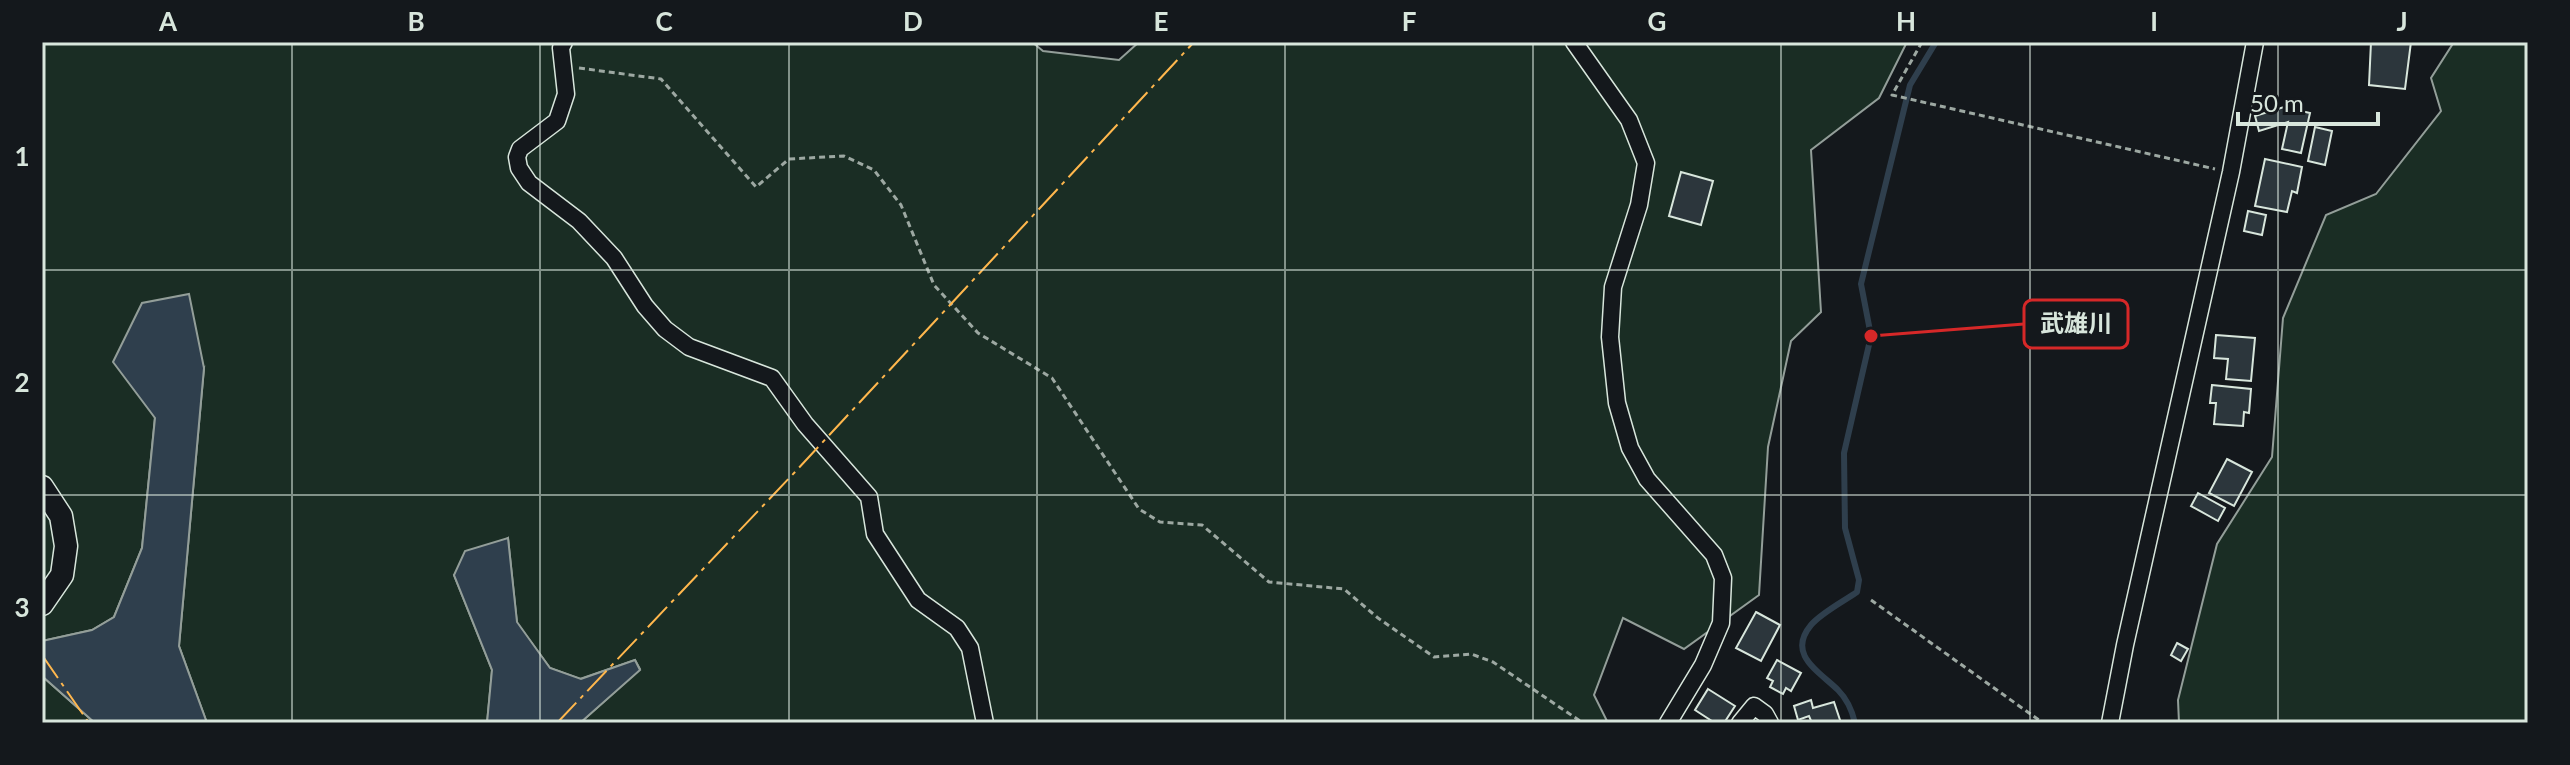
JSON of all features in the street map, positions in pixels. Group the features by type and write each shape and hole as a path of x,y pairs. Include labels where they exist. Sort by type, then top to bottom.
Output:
{"street":[{"path":"1574,42 1629,120 1646,163 1639,205 1613,287 1611,325 1617,403 1630,448 1647,479 1714,555 1723,578 1721,623 1703,665 1668,723"},
{"path":"2110,723 2231,172 2255,42"},
{"path":"562,45 566,94 557,121 520,149 517,157 519,168 529,183 579,221 614,258 645,306 665,329 689,347 772,378 805,424 869,497 875,534 918,600 957,628 970,648 985,723"},
{"path":"42,487 61,516 66,546 62,575 42,604"},
{"path":"1740,723 1754,706 1765,714 1770,723"}],"path":[{"path":"1922,42 1892,95 2231,172"},
{"path":"562,45 574,67 661,79 756,187 789,159 844,156 874,170 901,205 934,285 978,333 1052,378 1139,509 1160,522 1202,525 1269,582 1344,589 1378,618 1434,657 1471,654 1493,662 1583,723"},
{"path":"1871,600 2043,723"}],"green space":[{"path":"42,42 1032,42 1043,51 1119,60 1139,42 1907,42 1879,98 1811,150 1821,312 1791,341 1768,447 1759,595 1684,649 1623,618 1594,695 1608,723 580,723 640,669 635,660 580,679 550,668 517,623 508,538 454,575 492,670 487,723 207,723 179,646 204,368 155,417 142,548 114,617 92,630 42,641"},
{"path":"2454,42 2528,42 2528,723 2179,723 2178,700 2217,544 2272,457 2283,318 2326,215 2376,194 2441,111 2431,78"},
{"path":"42,676 95,723 42,723"}],"water":[{"path":"189,294 204,368 179,646 207,723 95,723 42,676 42,641 92,630 114,617 142,548 155,418 113,362 142,303"},
{"path":"508,538 517,622 550,668 581,679 635,660 640,670 580,723 487,723 492,670 454,575 465,551"}],"building":[{"path":"2371,42 2411,42 2405,89 2369,85"},
{"path":"2284,107 2310,113 2301,153 2282,149 2288,122 2259,131 2255,116"},
{"path":"2315,127 2332,131 2325,165 2308,161"},
{"path":"2265,159 2302,167 2297,193 2292,191 2287,212 2255,206"},
{"path":"1681,172 1713,181 1701,225 1669,216"},
{"path":"2248,211 2266,215 2262,235 2244,231"},
{"path":"2216,335 2255,338 2251,381 2226,379 2228,359 2214,358"},
{"path":"2212,385 2251,389 2249,413 2244,412 2243,426 2214,424 2216,403 2210,403"},
{"path":"2227,459 2252,472 2234,506 2209,493"},
{"path":"2198,493 2225,508 2218,521 2191,506"},
{"path":"1756,612 1780,625 1761,661 1736,648"},
{"path":"2177,643 2188,649 2181,661 2171,655"},
{"path":"1777,660 1801,673 1791,691 1786,688 1783,694 1770,687 1773,681 1767,678"},
{"path":"1708,689 1735,706 1724,723 1715,723 1695,710"},
{"path":"1811,700 1813,708 1834,702 1841,723 1812,723 1809,716 1798,720 1794,706"}],"waterway":[{"path":"1855,723 1844,698 1808,662 1802,645 1804,636 1815,621 1857,592 1859,580 1845,528 1844,453 1871,336 1861,284 1910,85 1936,42"}],"power":[{"path":"557,723 1194,42"},
{"path":"42,655 89,723"}],"place":[{"name":"武雄川","path":"1871,336"}]}
